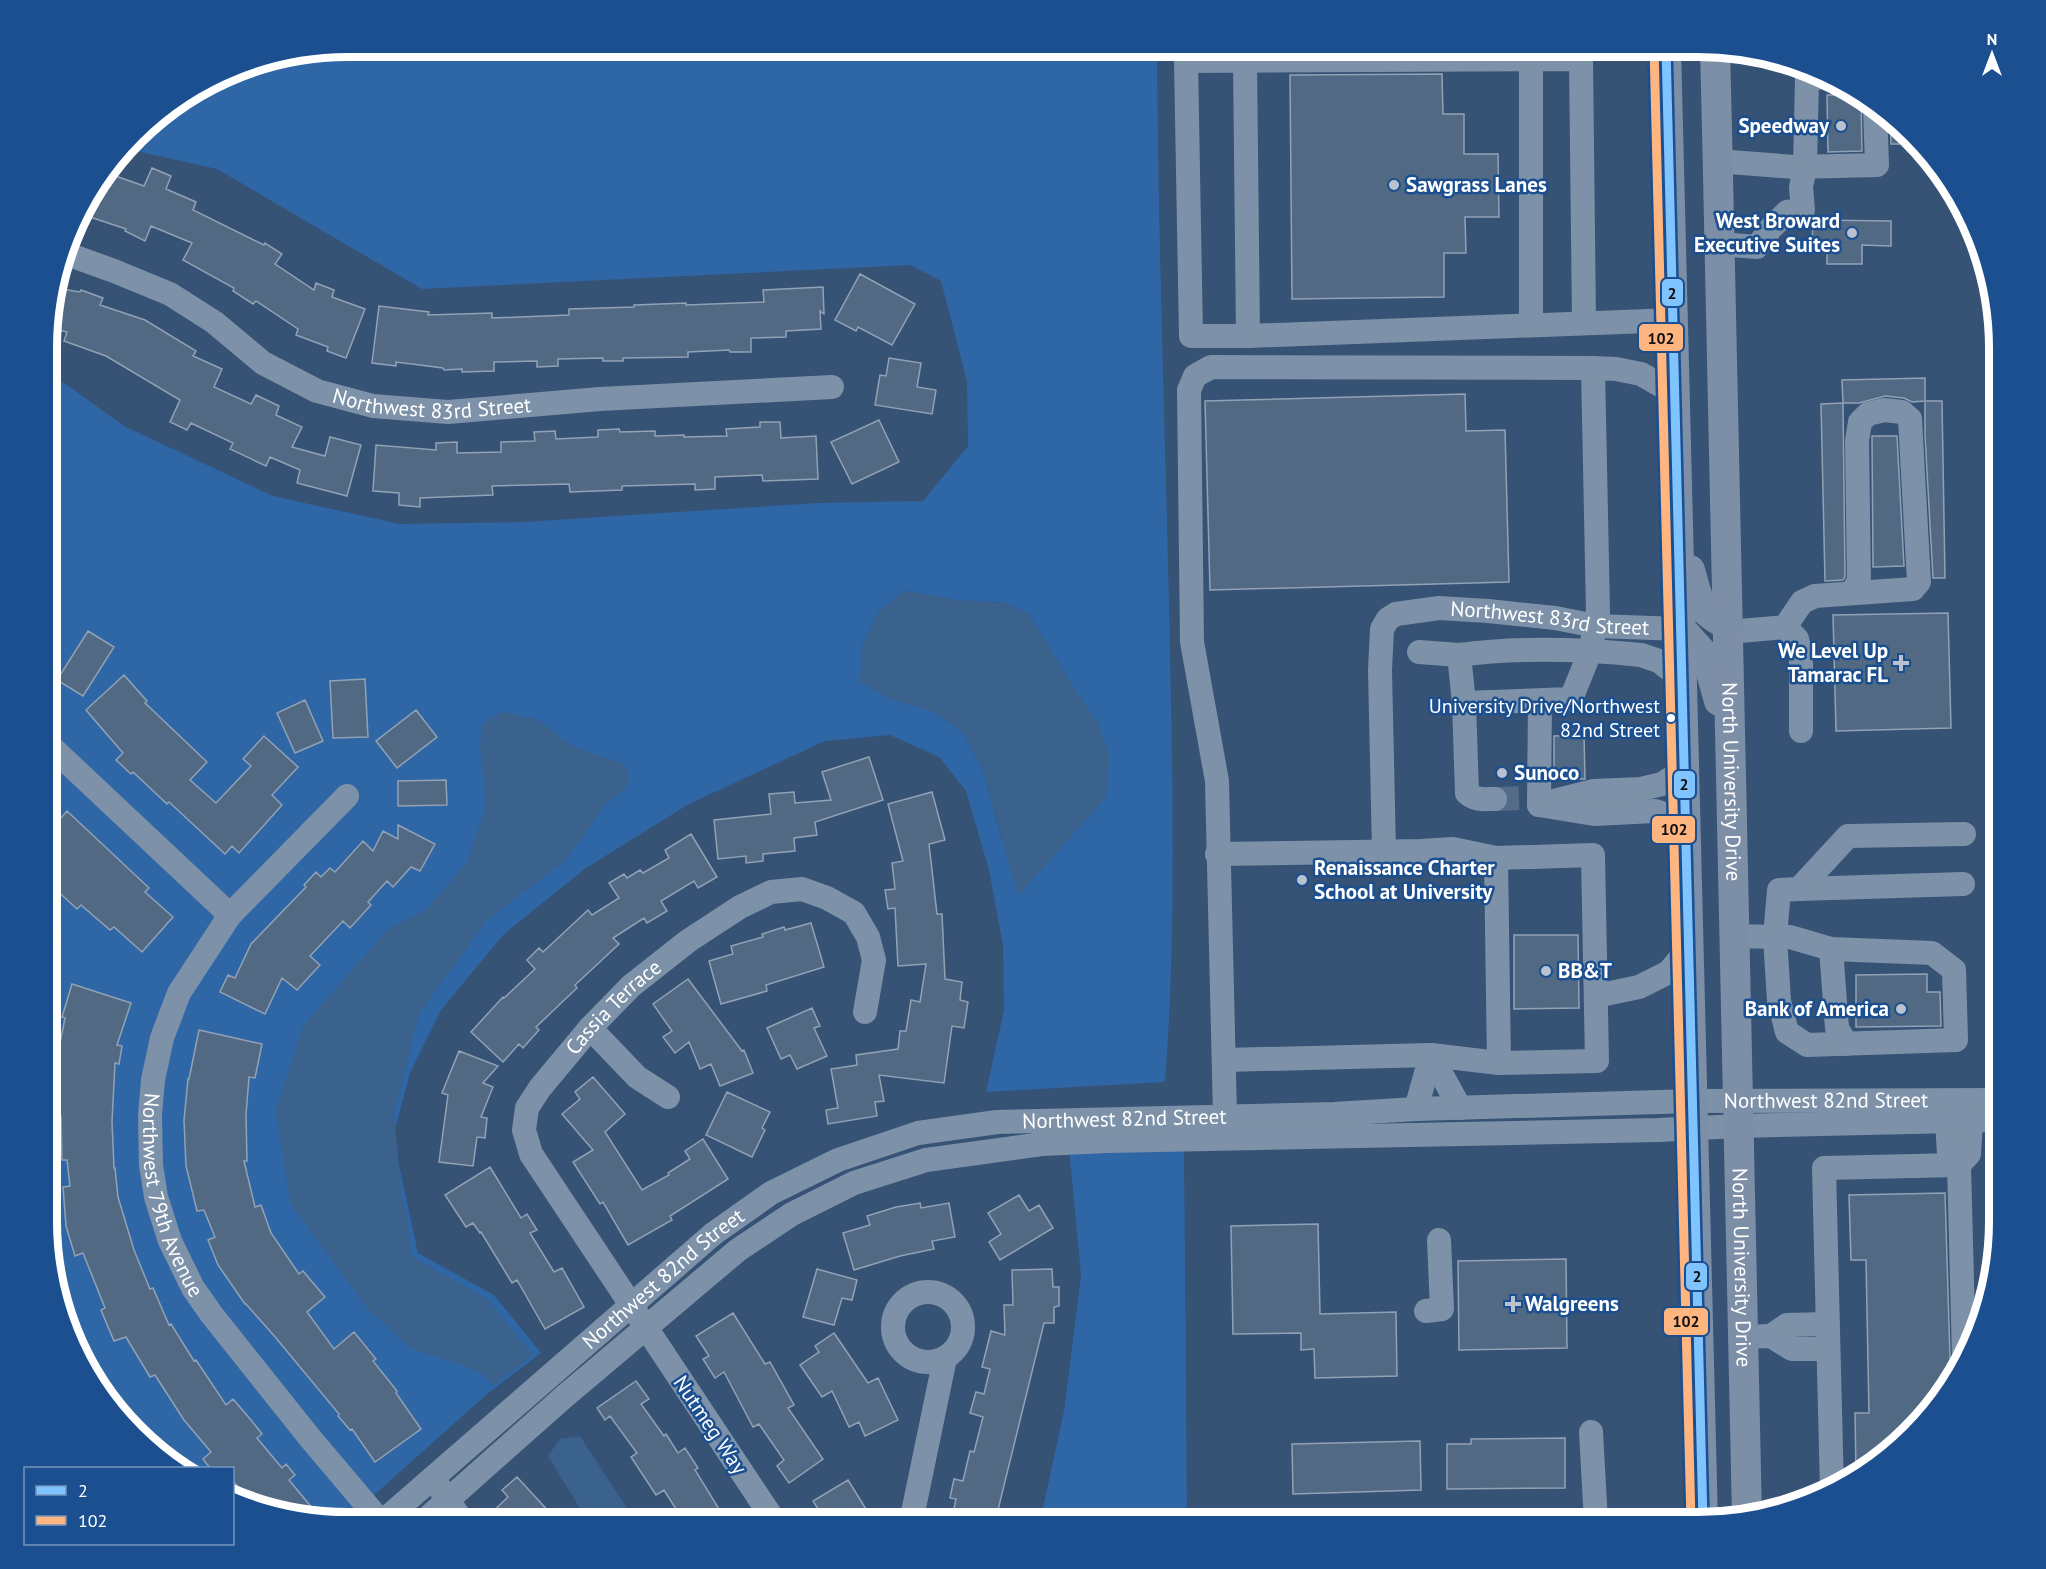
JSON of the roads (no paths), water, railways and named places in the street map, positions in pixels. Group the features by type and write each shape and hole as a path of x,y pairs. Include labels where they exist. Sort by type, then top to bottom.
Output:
{"main road":[{"name":"North University Drive","path":"1666,57 1703,1512"},
{"name":"North University Drive","path":"1714,58 1732,750 1738,1113 1757,1337 1748,1508"},
{"path":"1679,532 1700,605 1710,616 1729,629"},
{"path":"1681,629 1707,658 1732,750"}],"street":[{"path":"1219,57 1186,61 1191,336 1248,336 1674,320"},
{"path":"1244,57 1248,336"},
{"path":"1388,57 1581,60 1584,322"},
{"path":"1531,60 1531,325"},
{"path":"1719,244 1757,247 1787,212 1803,210 1801,188 1805,167 1809,79"},
{"path":"1717,161 1805,167 1876,165 1875,117"},
{"name":"Northwest 83rd Street","path":"71,256 170,294 214,322 263,363 317,391 373,406 448,412 600,399 832,387"},
{"path":"1225,1116 1217,781 1192,642 1189,390 1195,376 1211,367 1593,368 1616,369 1641,374 1676,394"},
{"path":"1464,702 1571,699 1590,652 1598,612 1593,368"},
{"path":"1785,627 1802,602 1815,596 1913,589 1919,582 1911,419 1902,412 1884,410 1868,414 1860,422 1857,441 1859,581 1852,592"},
{"name":"Northwest 83rd Street","path":"1384,852 1380,670 1382,629 1388,619 1396,614 1439,608 1555,618 1596,626 1681,629"},
{"path":"1729,629 1785,627 1797,639 1801,655 1801,731"},
{"name":"Northwest 83rd Street","path":"1419,652 1459,655 1522,650 1630,654 1659,661 1683,680"},
{"path":"1459,655 1464,702 1467,794 1479,800 1495,799"},
{"path":"1534,800 1540,701"},
{"path":"57,752 230,915"},
{"path":"1534,800 1594,790 1641,789 1662,784 1685,769"},
{"name":"Northwest 79th Avenue","path":"347,796 230,915 179,993 162,1038 153,1080 150,1115 151,1165 156,1197 170,1241 184,1271 212,1315 373,1512"},
{"path":"1534,800 1594,814 1655,811 1667,815 1686,829"},
{"path":"1799,889 1848,836 1964,834"},
{"path":"1218,854 1453,849 1496,858 1593,855 1597,1061 1499,1063 1431,1055 1224,1060"},
{"path":"1496,858 1499,1063"},
{"path":"1734,936 1775,937 1790,937 1831,949 1932,953 1954,970 1956,1040 1807,1045 1787,1032 1779,1001 1775,937 1779,890 1963,884"},
{"name":"Cassia Terrace","path":"645,1328 531,1154 524,1130 527,1108 533,1098 590,1028 631,986 688,941 740,907 771,892 802,889 827,898 854,913 868,937 874,960 866,1012"},
{"path":"1596,996 1639,987 1669,972 1689,947"},
{"path":"1831,949 1837,1028 1846,1044"},
{"path":"590,1028 637,1077 668,1097"},
{"path":"1431,1055 1460,1108"},
{"path":"1416,1109 1431,1055"},
{"name":"Northwest 82nd Street","path":"434,1512 738,1250 792,1214 854,1184 926,1160 1042,1144 1738,1113 1958,1110 1989,1102"},
{"name":"Northwest 82nd Street","path":"392,1512 713,1234 771,1193 838,1160 918,1133 997,1122 1334,1114 1416,1109 1460,1108 1693,1115"},
{"path":"1958,1110 1949,1154 1959,1165 1964,1340"},
{"name":"Northwest 82nd Street","path":"1958,1110 1989,1118"},
{"path":"1832,1480 1824,1168 1959,1165"},
{"path":"1426,1311 1442,1309 1439,1240"},
{"path":"1757,1337 1787,1324 1827,1324"},
{"name":"Nutmeg Way","path":"645,1328 768,1512"},
{"path":"1757,1337 1792,1349 1828,1349"},
{"path":"913,1512 945,1358"},
{"path":"1591,1432 1595,1512"},
{"path":"431,1478 457,1512"}],"tunnel":[{"path":"1495,799 1525,798"}],"place":[{"name":"Speedway","path":"1841,126"},
{"name":"Sawgrass Lanes","path":"1394,185"},
{"name":"West Broward Executive Suites","path":"1852,233"},
{"name":"We Level Up Tamarac FL","path":"1901,663"},
{"name":"University Drive/Northwest 82nd Street","path":"1671,718"},
{"name":"Sunoco","path":"1502,773"},
{"name":"Renaissance Charter School at University","path":"1302,880"},
{"name":"BB&T","path":"1546,971"},
{"name":"Bank of America","path":"1901,1009"},
{"name":"Walgreens","path":"1513,1304"}]}
